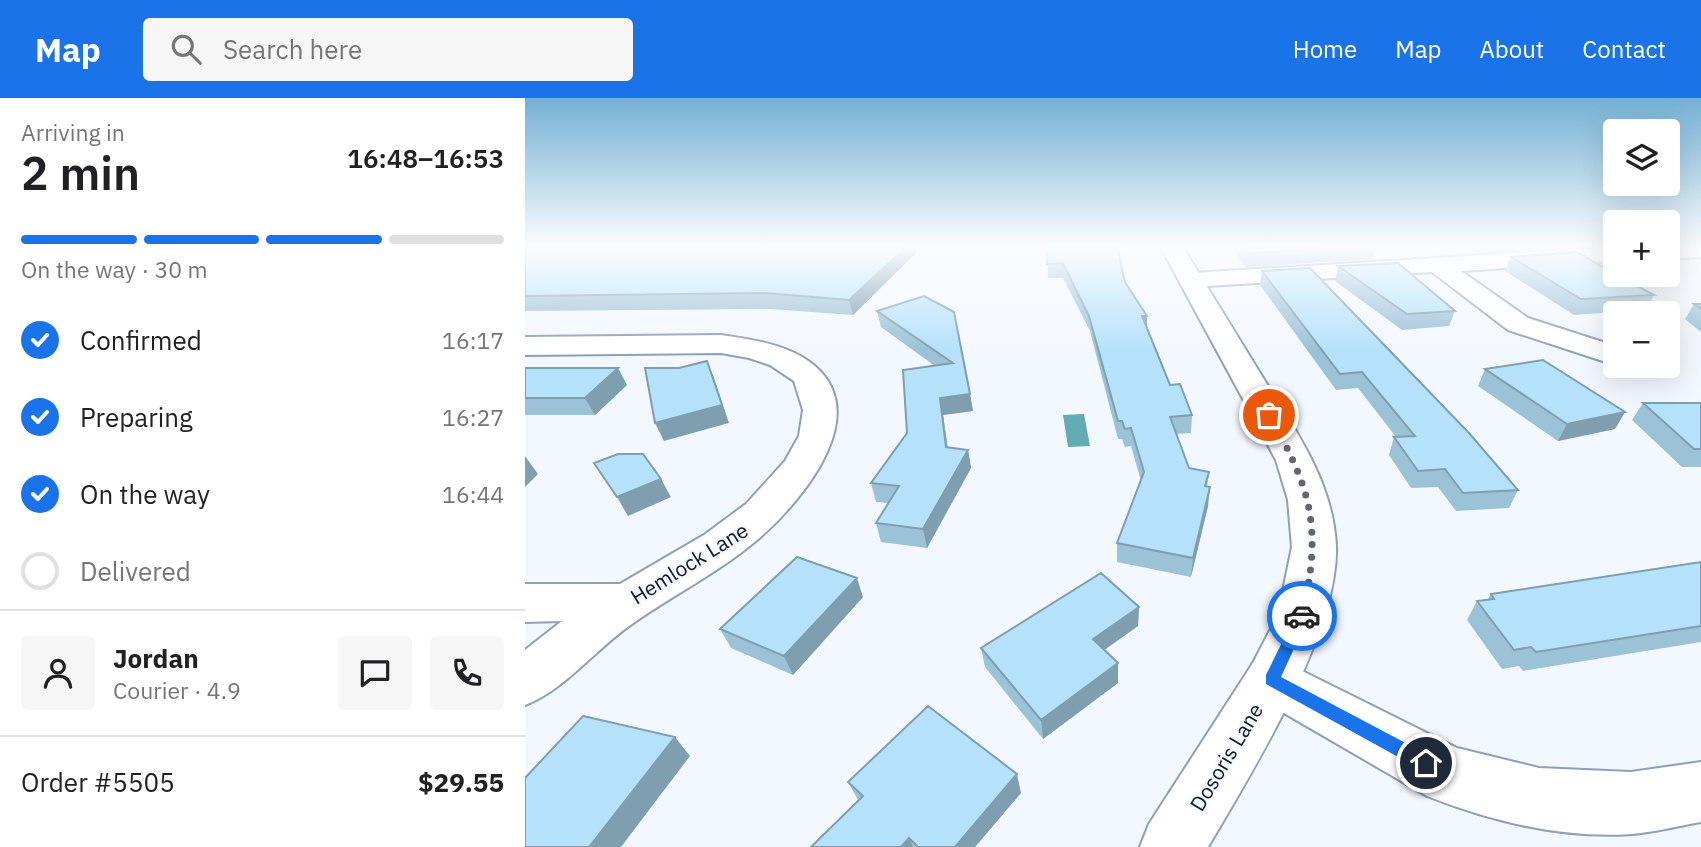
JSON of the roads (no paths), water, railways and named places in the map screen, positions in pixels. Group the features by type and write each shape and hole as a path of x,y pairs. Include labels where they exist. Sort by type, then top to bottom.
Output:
{"street":[{"name":"Dosoris Lane","path":"1172,847 1272,680 1302,615 1314,547 1308,500 1295,460 1191,281"},
{"path":"1459,281 1518,324 1603,352"},
{"name":"Hemlock Lane","path":"525,346 721,344 741,347 787,360 815,383 822,419 816,444 777,501 723,545 627,602 573,638 525,682"},
{"path":"525,603 627,602"},
{"path":"1272,680 1448,775 1539,799 1631,803 1701,792"}],"water":[{"path":"1084,414 1090,446 1068,447 1063,415"}]}
